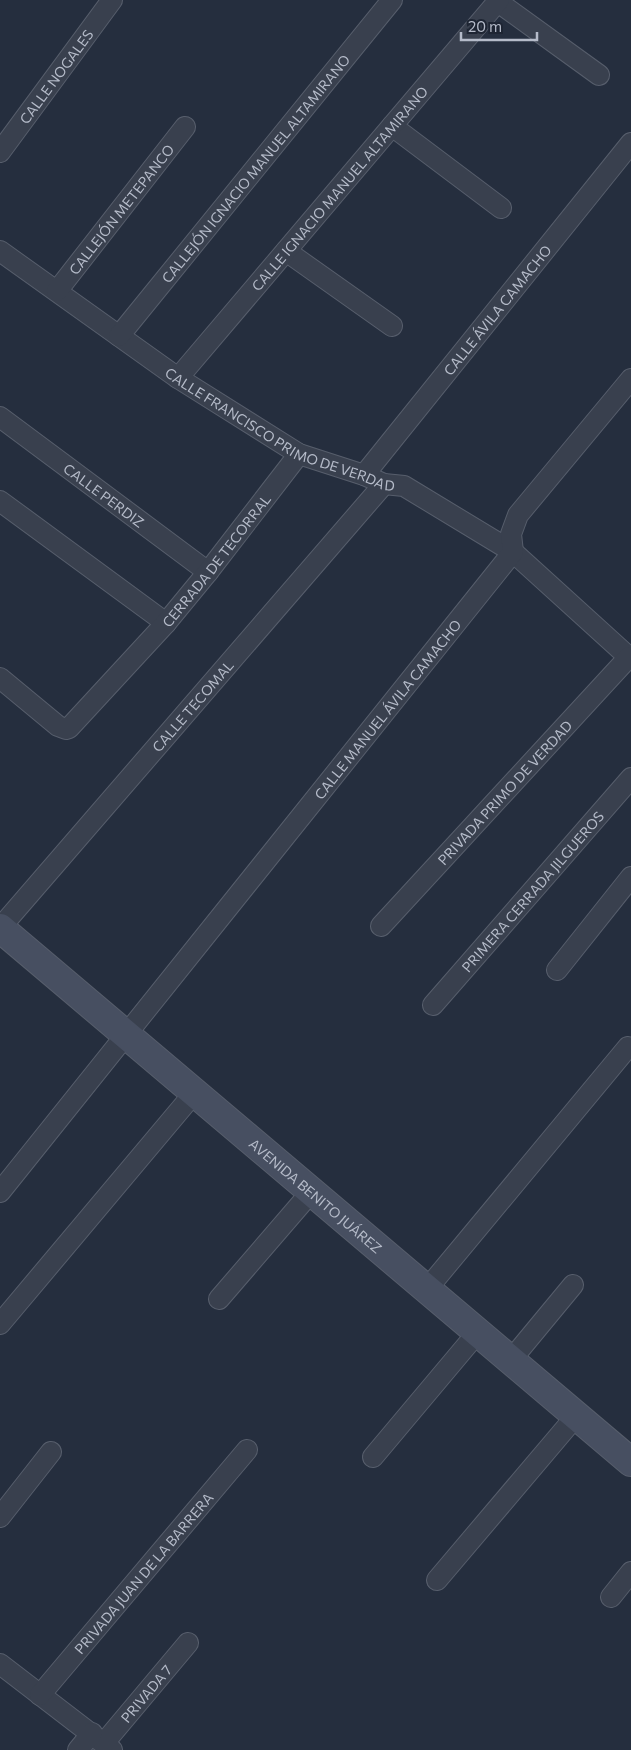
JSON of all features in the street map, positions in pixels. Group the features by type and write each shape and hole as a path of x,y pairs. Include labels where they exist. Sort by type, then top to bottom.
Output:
{"main road":[{"name":"AVENIDA BENITO JUÁREZ","path":"2,934 126,1033 631,1462"}],"street":[{"name":"CALLE NOGALES","path":"0,152 112,0"},
{"name":"CALLEJÓN IGNACIO MANUEL ALTAMIRANO","path":"119,336 392,0"},
{"path":"499,1 599,75"},
{"name":"CALLE IGNACIO MANUEL ALTAMIRANO","path":"178,378 499,1"},
{"path":"392,126 501,208"},
{"name":"CALLEJÓN METEPANCO","path":"57,291 184,127"},
{"name":"CALLE ÁVILA CAMACHO","path":"364,475 631,143"},
{"name":"CALLE FRANCISCO PRIMO DE VERDAD","path":"0,251 178,378 300,454 364,475 384,484 404,486 513,552 630,658"},
{"path":"286,251 392,326"},
{"path":"513,552 511,534 518,515 631,379"},
{"name":"CALLE PERDIZ","path":"0,417 208,572"},
{"name":"CERRADA DE TECORRAL","path":"0,501 166,622 208,572 300,454"},
{"name":"CALLE TECOMAL","path":"2,934 384,484"},
{"name":"CALLE MANUEL ÁVILA CAMACHO","path":"0,1192 513,552"},
{"path":"0,678 58,726 66,729 73,725 166,622"},
{"name":"PRIVADA PRIMO DE VERDAD","path":"380,926 630,658"},
{"name":"PRIMERA CERRADA JILGUEROS","path":"433,1005 631,778"},
{"path":"557,970 631,877"},
{"path":"427,1289 628,1047"},
{"path":"0,1324 195,1092"},
{"path":"220,1299 312,1191"},
{"path":"511,1360 573,1285"},
{"path":"373,1457 478,1332"},
{"path":"437,1580 576,1416"},
{"name":"PRIVADA JUAN DE LA BARRERA","path":"40,1695 247,1450"},
{"path":"0,1517 51,1452"},
{"path":"612,1597 631,1572"},
{"name":"PRIVADA 7","path":"78,1750 103,1742 188,1643"},
{"path":"0,1664 103,1742"}]}
